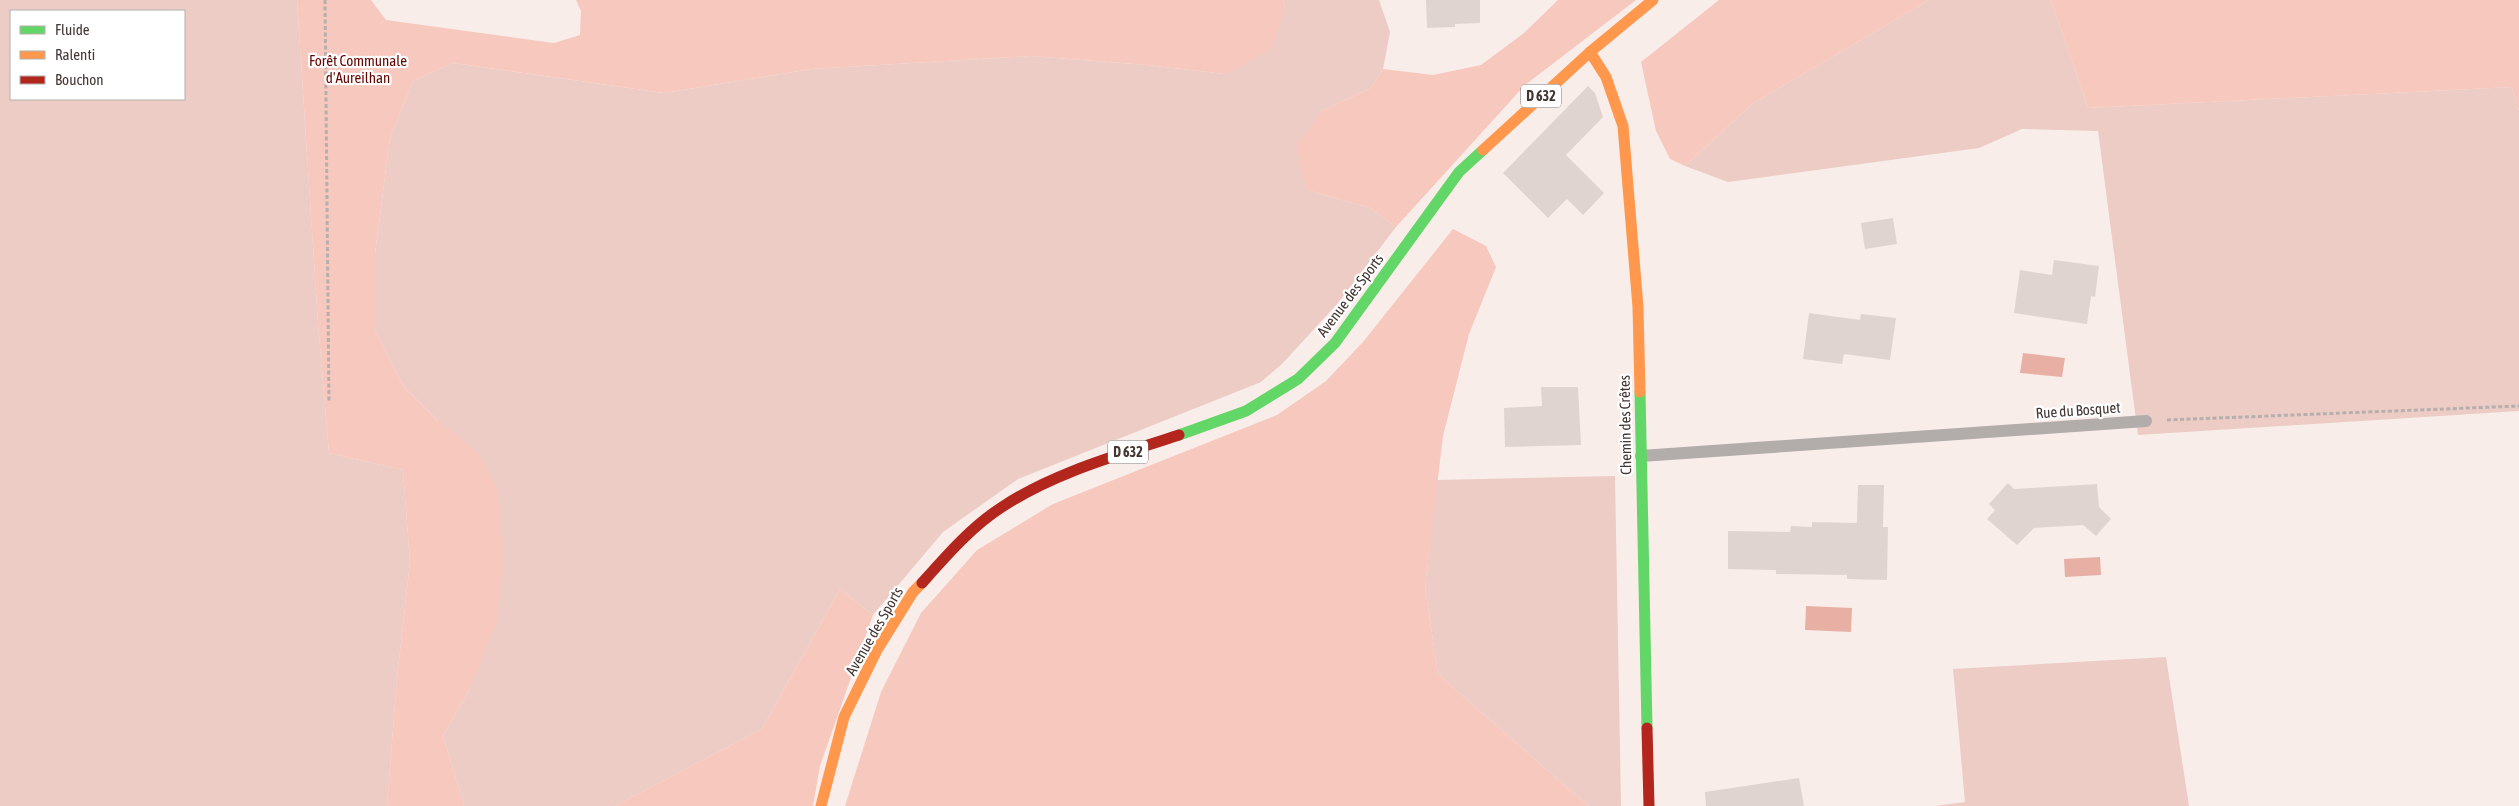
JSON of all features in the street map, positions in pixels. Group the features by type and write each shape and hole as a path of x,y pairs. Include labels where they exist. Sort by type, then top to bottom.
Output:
{"main road":[{"name":"D 632","path":"1590,52 1653,0"},
{"name":"Avenue des Sports","path":"821,806 844,717 876,650 913,592 960,542 1002,508 1055,478 1246,412 1298,379 1336,343 1458,172 1590,52"},
{"name":"Chemin des Crêtes","path":"1590,52 1606,77 1623,126 1638,307 1649,806"}],"lane":[{"name":"Rue du Bosquet","path":"1641,456 2146,421"}],"path":[{"path":"325,0 329,403"},
{"path":"2146,421 2519,406"}],"shaded area":[{"path":"0,0 297,0 318,323 329,453 403,470 410,562 397,678 387,806 0,806"},
{"path":"1283,0 1379,0 1390,32 1383,69 1371,88 1322,111 1307,190 1370,208 1396,227 1338,303 1282,364 1261,382 1018,479 943,532 873,615 840,589 762,729 615,806 464,806 443,736 471,687 438,421 404,387 375,330 375,254 390,138 413,81 453,63 664,93 811,69 1030,56 1147,65 1225,74 1285,7"},
{"path":"1929,0 2051,0 2088,108 2512,87 2519,111 2519,411 2138,435 2098,131 2022,129 1979,148 1728,182 1685,166 1752,104"},
{"path":"2023,353 2065,358 2062,377 2020,373"},
{"path":"1615,476 1621,806 1588,806 1438,674 1425,587 1437,480"},
{"path":"2100,557 2101,575 2065,577 2064,559"},
{"path":"1806,606 1852,608 1851,632 1805,630"},
{"path":"2166,657 2189,806 1935,806 1965,802 1953,669"}],"green space":[{"name":"Forêt Communale d'Aureilhan","path":"297,0 371,0 386,20 554,43 580,35 581,11 576,0 1283,0 1285,7 1272,49 1225,74 1147,65 1030,56 811,69 664,93 453,63 413,81 390,138 375,254 375,330 404,387 438,421 479,453 498,491 502,561 497,621 471,687 443,736 464,806 387,806 397,678 410,562 403,470 329,453 318,323"},
{"path":"1558,0 1636,0 1525,85 1396,227 1370,208 1307,190 1296,146 1322,111 1371,88 1383,69 1433,75 1481,65 1524,33"},
{"path":"1719,0 1929,0 1752,104 1685,166 1670,159 1656,131 1641,62"},
{"path":"2051,0 2519,0 2519,111 2512,87 2088,108"},
{"path":"1453,229 1486,246 1496,267 1469,334 1443,436 1425,587 1438,674 1588,806 845,806 881,692 921,613 977,550 1053,504 1277,415 1326,381 1363,342"},
{"path":"840,589 873,615 820,766 813,806 615,806 762,729"}],"building":[{"path":"1426,0 1480,0 1480,23 1455,24 1455,27 1427,28"},
{"path":"1588,86 1595,93 1603,117 1566,155 1604,193 1583,215 1567,199 1548,218 1503,173"},
{"path":"1893,218 1897,244 1865,249 1861,223"},
{"path":"2054,260 2099,266 2095,297 2091,296 2087,324 2014,313 2020,270 2052,275"},
{"path":"1809,313 1860,320 1861,314 1896,318 1890,360 1844,354 1842,364 1803,359"},
{"path":"1541,387 1578,387 1581,445 1505,447 1504,408 1542,406"},
{"path":"2008,483 2014,489 2097,484 2099,507 2111,519 2096,536 2083,525 2034,528 2017,545 1987,519 1995,510 1989,504"},
{"path":"1858,485 1884,485 1883,527 1888,527 1887,580 1847,579 1847,575 1776,574 1776,570 1728,569 1728,531 1790,532 1791,526 1812,527 1812,522 1857,523"},
{"path":"1799,778 1804,806 1706,806 1705,792"}],"traffic: fast":[{"path":"1179,435 1246,411 1298,379 1335,343 1459,172 1483,150"},
{"path":"1640,392 1647,728"}],"traffic: slow":[{"path":"1483,150 1590,52 1653,0"},
{"path":"1590,52 1606,77 1623,126 1638,307 1640,392"},
{"path":"821,806 844,717 877,650 913,592 922,583"}],"traffic: jam":[{"path":"922,583 959,542 991,515 1022,495 1088,465 1179,435"},
{"path":"1647,728 1649,806"}]}
